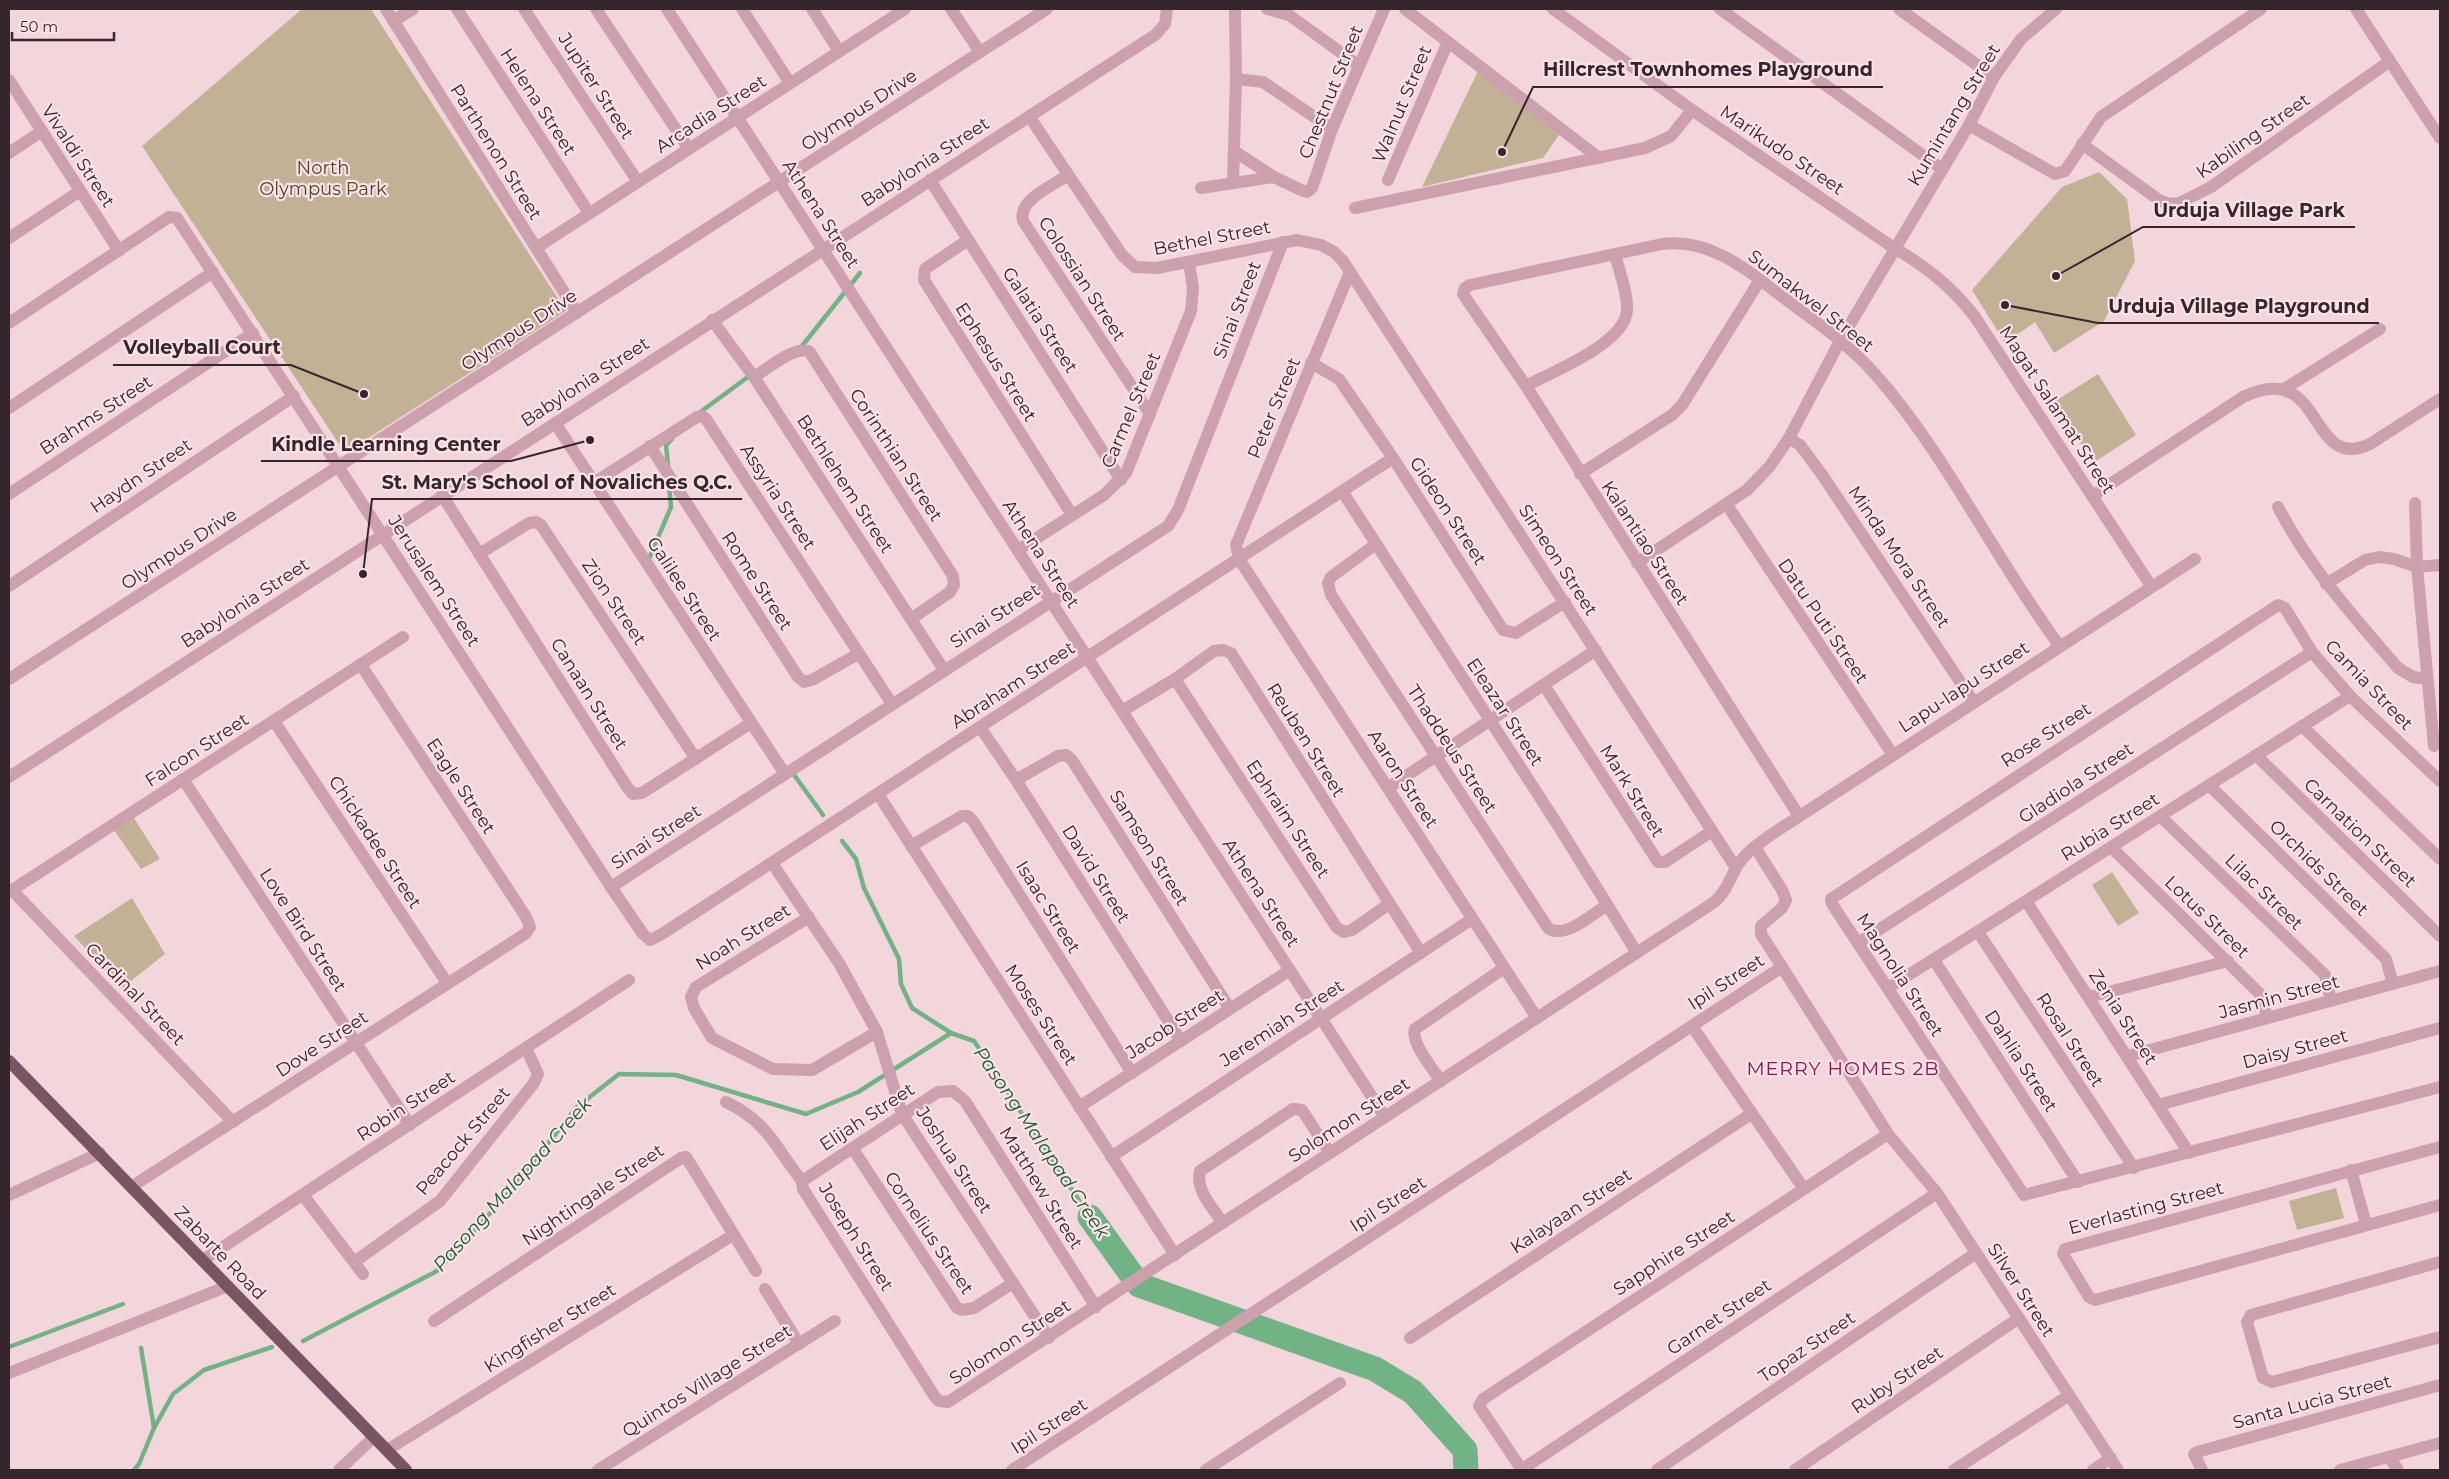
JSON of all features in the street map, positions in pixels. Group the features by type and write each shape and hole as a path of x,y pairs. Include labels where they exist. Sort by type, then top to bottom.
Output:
{"main road":[{"name":"Zabarte Road","path":"9,1061 406,1470"}],"street":[{"name":"Parthenon Street","path":"386,9 577,313"},
{"path":"394,21 413,9"},
{"name":"Helena Street","path":"457,9 589,213"},
{"name":"Jupiter Street","path":"524,9 638,182"},
{"path":"596,9 689,149"},
{"name":"Athena Street","path":"668,9 1385,1117"},
{"path":"742,9 790,83"},
{"path":"812,9 839,51"},
{"name":"Arcadia Street","path":"536,248 839,51 887,14 905,9"},
{"path":"951,9 980,52"},
{"name":"Olympus Drive","path":"9,679 1047,9"},
{"name":"Babylonia Street","path":"9,777 712,320 1155,35 1165,24 1167,9"},
{"path":"1232,182 1236,78 1235,9"},
{"path":"1267,9 1289,15 1358,64"},
{"name":"Chestnut Street","path":"1274,177 1303,191 1307,192 1312,188 1332,129 1358,64 1384,9"},
{"path":"1405,9 1599,158"},
{"name":"Marikudo Street","path":"1553,9 1692,110 1894,248"},
{"path":"1720,9 1942,169"},
{"path":"1899,9 1994,77"},
{"name":"Kumintang Street","path":"1637,563 1726,505 1760,478 1789,438 1840,341 1969,125 1994,77 2020,39 2056,9"},
{"path":"1969,125 2055,174 2065,171 2100,117 2261,9"},
{"path":"2356,9 2440,138"},
{"name":"Walnut Street","path":"1388,180 1448,42"},
{"name":"Kabiling Street","path":"2082,144 2159,200 2169,204 2179,203 2190,199 2228,176 2390,61"},
{"path":"1236,78 1263,82 1332,129"},
{"name":"Vivaldi Street","path":"9,80 119,251"},
{"path":"1355,208 1645,148 1661,142 1678,129 1692,110"},
{"name":"Bethel Street","path":"1029,116 1128,262 1135,267 1146,269 1189,262 1297,240 1322,245 1334,252 1350,272"},
{"path":"9,153 42,131"},
{"path":"1234,151 1274,177"},
{"name":"Colossian Street","path":"1068,175 1029,200 1022,210 1023,221 1150,414"},
{"path":"1200,188 1274,177"},
{"name":"Galatia Street","path":"930,180 1121,480"},
{"path":"9,238 80,191"},
{"name":"Jerusalem Street","path":"119,251 169,217 177,218 611,887 643,934 650,940"},
{"name":"Ephesus Street","path":"968,240 925,269 924,280 1072,515"},
{"name":"Sinai Street","path":"611,887 1168,526 1174,518 1283,242"},
{"name":"Sumakwel Street","path":"1465,288 1470,285 1662,244 1691,243 1718,253 1760,280 1840,341 1875,373 1908,415 2059,645"},
{"name":"Magat Salamat Street","path":"1894,248 1926,267 1964,302 2151,586"},
{"path":"9,322 119,251"},
{"path":"1526,386 1590,352 1606,342 1618,330 1626,318 1627,308 1615,254"},
{"name":"Carmel Street","path":"1018,550 1104,495 1121,480 1130,465 1191,311 1194,293 1189,262"},
{"path":"9,408 213,272"},
{"name":"Peter Street","path":"1239,559 1236,545 1350,272"},
{"name":"Simeon Street","path":"1350,272 1736,868"},
{"path":"1580,474 1672,415 1682,405 1760,280"},
{"name":"Kalantiao Street","path":"1465,288 1463,294 1526,386 1580,474 1799,816"},
{"name":"Bethlehem Street","path":"712,320 754,377 944,670"},
{"path":"2284,389 2380,329"},
{"name":"Brahms Street","path":"9,494 253,333"},
{"name":"Corinthian Street","path":"754,377 794,353 802,350 809,351 953,576 954,585 950,592 911,619"},
{"name":"Gideon Street","path":"1312,363 1339,379 1393,458 1503,630 1516,633 1565,602"},
{"path":"2092,496 2243,397 2257,390 2271,387 2284,389 2301,400 2329,438 2338,446 2348,450 2370,444 2440,399"},
{"name":"Haydn Street","path":"9,586 294,396"},
{"name":"Assyria Street","path":"595,482 650,446 702,416 706,419 892,704"},
{"name":"Galilee Street","path":"555,423 785,774"},
{"name":"Minda Mora Street","path":"1789,438 1800,445 1823,476 1973,701"},
{"name":"Rome Street","path":"650,446 798,677 804,682 812,680 858,654"},
{"name":"Abraham Street","path":"650,940 772,863 1393,458"},
{"name":"Eleazar Street","path":"1342,491 1637,953"},
{"name":"Canaan Street","path":"442,495 633,794 642,793 751,723"},
{"path":"2415,503 2417,567 2434,746"},
{"name":"Datu Puti Street","path":"1726,505 1892,755"},
{"path":"2278,507 2296,542 2326,584 2398,668 2413,677 2427,679"},
{"name":"Zion Street","path":"479,554 529,523 536,522 541,525 696,758"},
{"name":"Thaddeus Street","path":"1376,544 1335,573 1328,583 1328,588 1548,928 1559,932 1565,931 1607,905"},
{"path":"2326,584 2365,560 2379,557 2394,559 2417,567 2440,565"},
{"name":"Lapu-lapu Street","path":"1755,846 1973,701 2195,558"},
{"name":"Aaron Street","path":"1239,559 1537,1018"},
{"name":"Rose Street","path":"1831,899 2278,605 2282,606"},
{"name":"Camia Street","path":"2282,606 2312,652 2350,696 2440,781"},
{"name":"Falcon Street","path":"10,891 403,637"},
{"name":"Reuben Street","path":"1122,712 1175,679 1214,651 1223,650 1231,653 1421,953"},
{"path":"1388,788 1596,650"},
{"name":"Gladiola Street","path":"1858,943 2312,652"},
{"name":"Eagle Street","path":"361,664 526,917 530,927"},
{"name":"Ephraim Street","path":"1175,679 1337,928 1344,932 1352,930 1389,904"},
{"name":"Mark Street","path":"1544,685 1658,862 1665,862 1712,831"},
{"name":"Rubia Street","path":"1888,988 2350,696"},
{"name":"Chickadee Street","path":"274,721 447,983"},
{"path":"2302,726 2440,859"},
{"name":"David Street","path":"980,727 1016,780 1181,1041"},
{"name":"Samson Street","path":"1016,780 1058,756 1066,755 1072,760 1230,1009"},
{"name":"Carnation Street","path":"2256,756 2440,936"},
{"name":"Love Bird Street","path":"183,779 410,1125"},
{"name":"Orchids Street","path":"2209,785 2386,958 2393,984"},
{"name":"Moses Street","path":"878,794 1175,1255"},
{"name":"Isaac Street","path":"911,846 962,816 968,816 973,821 1132,1074"},
{"name":"Lilac Street","path":"2160,816 2325,975 2331,1001"},
{"name":"Solomon Street","path":"944,1403 953,1400 1049,1338 1719,898 1736,868 1755,846"},
{"name":"Silver Street","path":"1755,846 1782,890 1786,900 1782,908 1764,922 1760,930 1888,1134 1937,1193 2118,1470"},
{"name":"Lotus Street","path":"2111,847 2262,996 2267,1018"},
{"name":"Joshua Street","path":"772,863 839,963 877,1032 902,1114 1049,1338"},
{"name":"Cardinal Street","path":"10,891 234,1122"},
{"name":"Magnolia Street","path":"1831,899 1832,904 2024,1196 2078,1182"},
{"name":"Zenia Street","path":"2026,901 2189,1153"},
{"name":"Noah Street","path":"809,917 696,988 691,998 694,1008 712,1038 773,1069 812,1070 877,1032"},
{"name":"Jeremiah Street","path":"1111,1157 1472,920"},
{"name":"Dove Street","path":"131,1187 525,934 530,927"},
{"name":"Rosal Street","path":"1978,932 2134,1168"},
{"name":"Dahlia Street","path":"1934,960 2078,1182"},
{"path":"2089,997 2228,961"},
{"name":"Ipil Street","path":"1012,1470 1782,967"},
{"path":"1441,1081 1416,1042 1413,1034 1415,1029 1504,968"},
{"name":"Jacob Street","path":"1079,1107 1290,970"},
{"name":"Jasmin Street","path":"2128,1056 2440,971"},
{"name":"Robin Street","path":"203,1260 629,980"},
{"path":"1692,1026 1804,1189"},
{"name":"Daisy Street","path":"2158,1105 2440,1028"},
{"name":"Peacock Street","path":"354,1262 440,1201 534,1083 538,1074 526,1048"},
{"path":"2078,1182 2440,1087"},
{"name":"Elijah Street","path":"802,1181 938,1092 953,1091"},
{"name":"Matthew Street","path":"953,1091 965,1101 1096,1307"},
{"name":"Joseph Street","path":"726,1102 747,1114 766,1130 802,1181 803,1189 935,1397 944,1403"},
{"path":"1223,1223 1200,1189 1198,1180 1200,1171 1293,1109 1302,1110 1330,1153"},
{"name":"Kalayaan Street","path":"1410,1338 1751,1114"},
{"name":"Sapphire Street","path":"1521,1470 1479,1406 1480,1401 1888,1134"},
{"name":"Everlasting Street","path":"2440,1147 2065,1249 2063,1254 2089,1297 2095,1300 2440,1205"},
{"name":"Cornelius Street","path":"853,1149 957,1308 962,1310 974,1308 1013,1283"},
{"path":"9,1195 100,1153"},
{"name":"Nightingale Street","path":"434,1321 681,1158 686,1157 689,1159 756,1271"},
{"path":"2351,1170 2366,1224"},
{"name":"Garnet Street","path":"1521,1470 1937,1193"},
{"path":"303,1195 363,1274"},
{"name":"Kingfisher Street","path":"387,1450 733,1235"},
{"name":"Topaz Street","path":"1657,1470 1976,1252"},
{"path":"2440,1262 2251,1315 2247,1322 2263,1378 2272,1382 2440,1337"},
{"path":"9,1373 228,1286"},
{"path":"765,1289 799,1344"},
{"name":"Ruby Street","path":"1795,1470 2019,1318"},
{"name":"Quintos Village Street","path":"598,1470 835,1321"},
{"path":"1206,1470 1340,1383"},
{"name":"Santa Lucia Street","path":"2202,1470 2194,1454 2197,1452 2440,1384"},
{"path":"1954,1470 2068,1396"},
{"path":"339,1470 374,1437"},
{"path":"2340,1470 2440,1443"},
{"path":"2389,1457 2398,1470"},
{"path":"2092,1470 2111,1458"}],"green space":[{"name":"North Olympus Park","path":"302,9 371,9 566,311 345,453 142,146"},
{"path":"1479,69 1561,132 1543,158 1422,187"},
{"path":"2099,172 2127,199 2135,261 2104,321 2054,353 2035,322 2005,343 1972,290 2062,187"},
{"path":"2098,374 2136,435 2093,463 2054,402"},
{"path":"134,818 160,859 141,869 114,830"},
{"path":"2112,872 2139,913 2118,926 2092,885"},
{"path":"132,898 165,954 122,988 74,936"},
{"path":"2336,1188 2344,1218 2297,1230 2289,1201"}],"waterway":[{"path":"802,346 860,273"},
{"path":"699,413 752,374"},
{"path":"668,466 666,445 672,439"},
{"path":"648,561 671,507 669,484"},
{"path":"792,772 823,815"},
{"name":"Pasong Malapad Creek","path":"842,841 856,859 864,888 899,959 901,984 912,1008 951,1033 974,1041 1090,1217"},
{"name":"Pasong Malapad Creek","path":"303,1341 437,1271 505,1197 577,1107 619,1074 676,1075 806,1114 858,1092 951,1033"},
{"name":"Pasong Malapad Creek","path":"1090,1217 1139,1285 1375,1369 1413,1392 1465,1450 1466,1470"},
{"path":"9,1347 123,1304"},
{"name":"Pasong Malapad Creek","path":"134,1470 139,1464 154,1428 173,1394 204,1370 272,1347"},
{"path":"141,1348 154,1428"}],"place":[{"name":"Hillcrest Townhomes Playground","path":"1502,152"},
{"name":"Urduja Village Park","path":"2056,276"},
{"name":"Urduja Village Playground","path":"2005,305"},
{"name":"Volleyball Court","path":"364,394"},
{"name":"Kindle Learning Center","path":"590,440"},
{"name":"St. Mary's School of Novaliches Q.C.","path":"363,574"}],"district":[{"name":"MERRY HOMES 2B","path":"1843,1068"}]}
